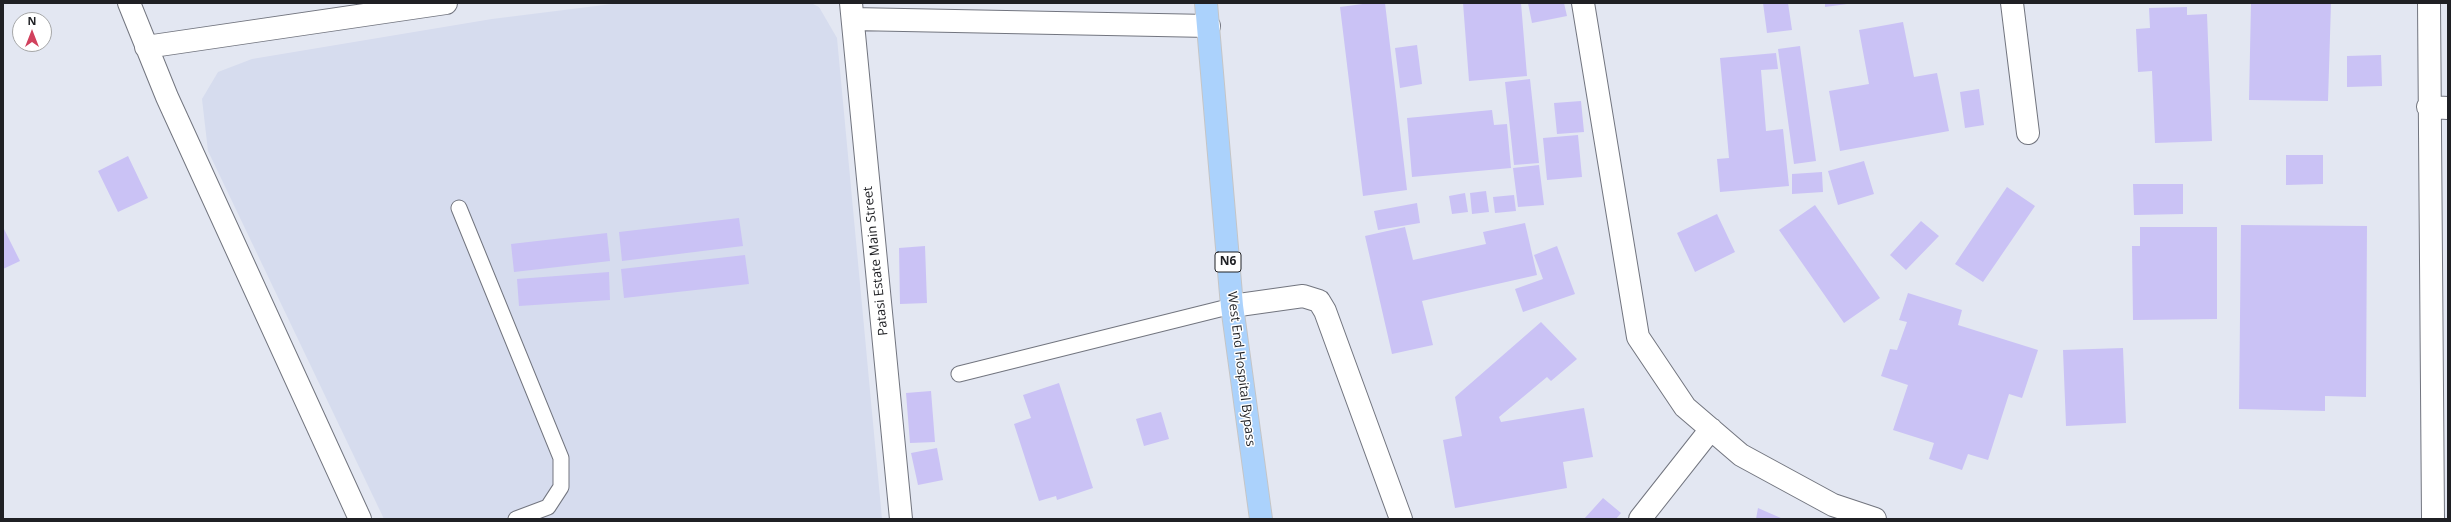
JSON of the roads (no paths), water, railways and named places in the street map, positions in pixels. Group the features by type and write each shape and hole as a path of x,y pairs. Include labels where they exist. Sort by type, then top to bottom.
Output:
{"highway":[{"name":"West End Hospital Bypass","path":"1206,3 1232,306 1261,519"}],"street":[{"path":"129,3 146,47 360,519"},
{"path":"146,47 446,3"},
{"path":"1583,3 1638,337 1685,407 1741,455 1833,505 1875,519"},
{"path":"2012,3 2028,132"},
{"path":"2429,3 2438,107 2434,519"},
{"path":"852,11 1209,26"},
{"name":"Patasi Estate Main Street","path":"852,11 901,519"},
{"path":"1232,306 1303,296 1319,301 1325,311 1401,519"},
{"path":"1640,519 1711,429"}],"lane":[{"path":"459,208 561,458 561,487 548,507 516,519"},
{"path":"960,374 1232,306"}]}
